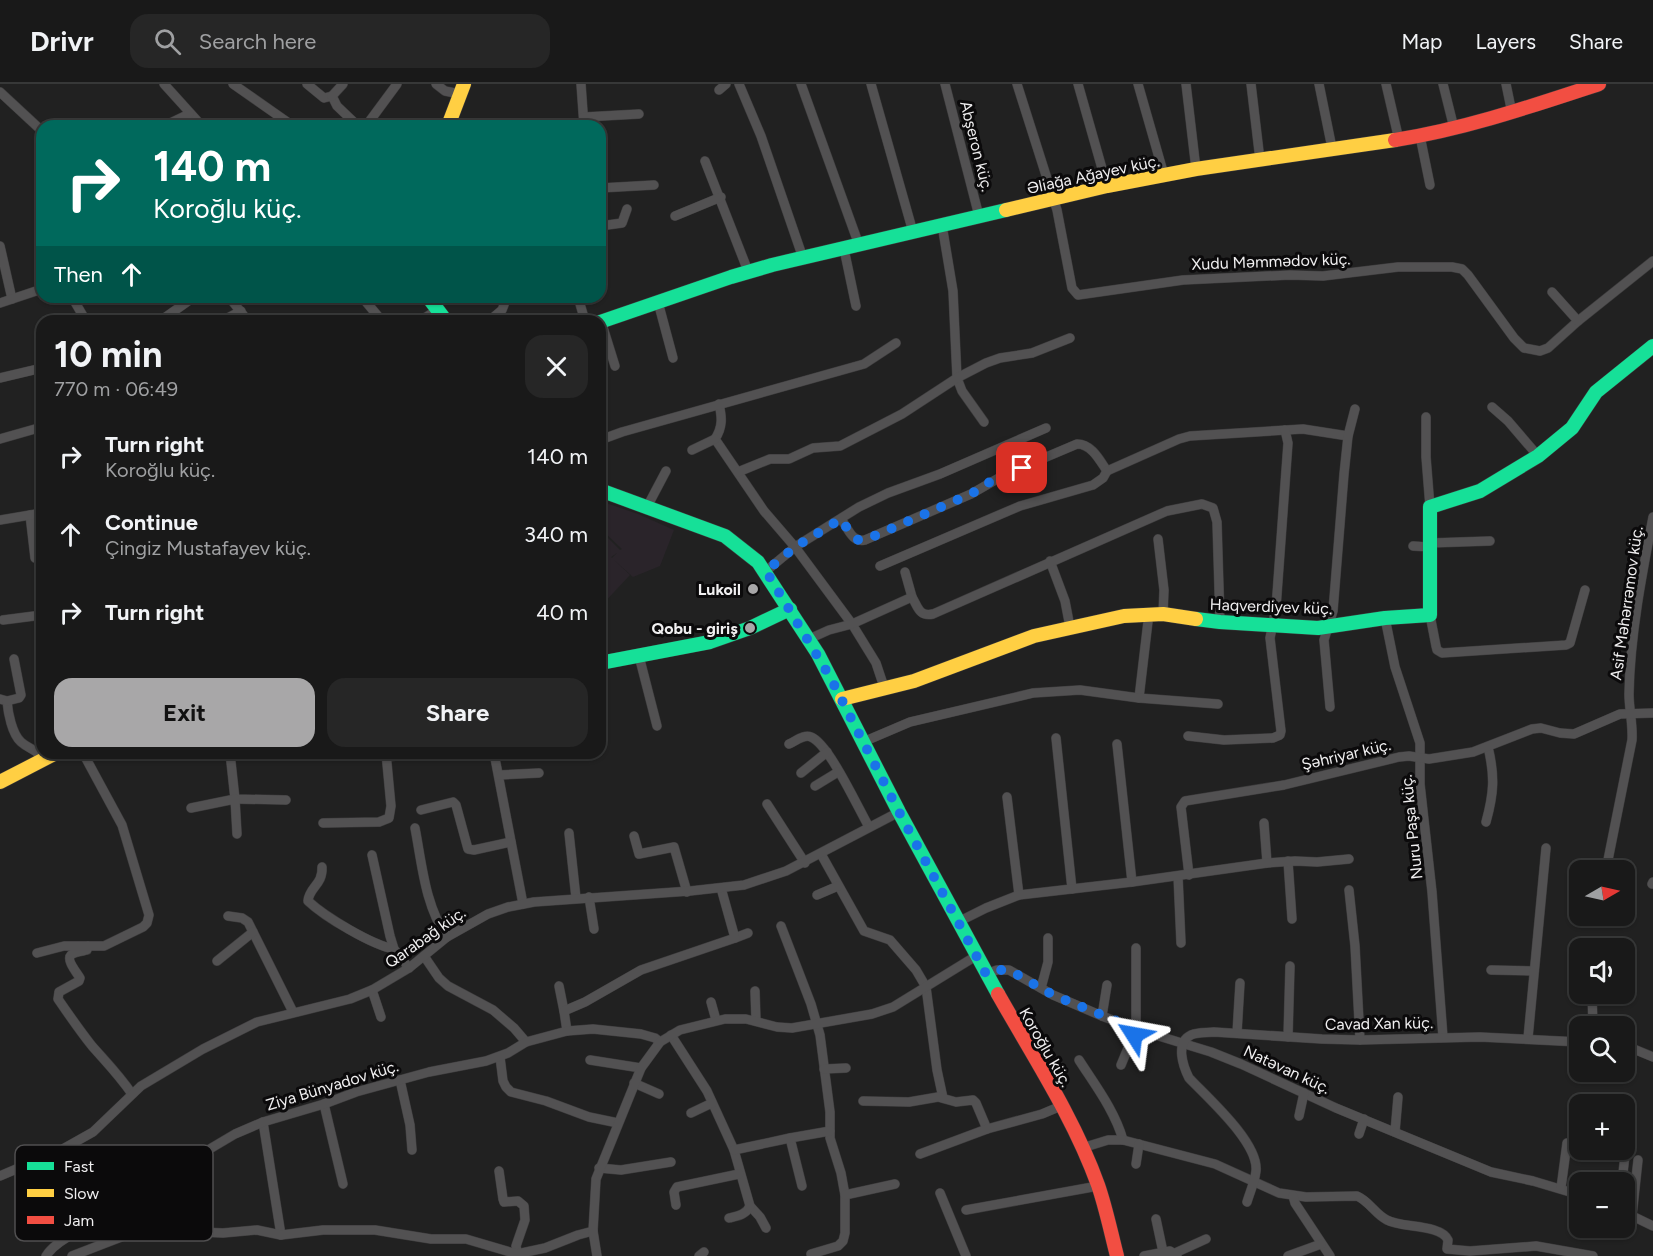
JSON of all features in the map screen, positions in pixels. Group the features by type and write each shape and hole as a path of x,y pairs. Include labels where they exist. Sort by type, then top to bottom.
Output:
{"street":[{"path":"164,84 196,120"},
{"path":"233,84 284,120"},
{"path":"307,84 324,98 332,96 343,84"},
{"path":"370,120 396,84"},
{"path":"436,84 446,91 462,89 450,120"},
{"path":"581,84 584,120"},
{"path":"739,84 761,135 803,258"},
{"path":"801,84 859,245"},
{"path":"871,84 913,232"},
{"name":"Abşeron küç.","path":"945,84 979,216"},
{"name":"Xudu Məmmədov küç.","path":"1017,84 1054,199 1072,288 1078,295 1183,280 1290,275 1323,276 1398,267 1452,267 1462,269 1468,275 1514,338 1524,348 1540,351 1548,348 1653,261"},
{"path":"1078,84 1107,186"},
{"path":"1138,84 1164,175"},
{"path":"1186,84 1196,169"},
{"path":"1251,84 1260,160"},
{"path":"1319,84 1332,148"},
{"path":"1386,84 1399,140"},
{"path":"1443,84 1454,128"},
{"path":"1506,84 1512,113"},
{"name":"Əliağa Ağayev küç.","path":"606,319 748,271 979,216 1107,186 1196,169 1420,136 1512,113 1572,88 1599,84"},
{"path":"0,92 36,125"},
{"path":"332,96 337,106 352,120"},
{"path":"176,120 189,114"},
{"path":"598,120 639,114"},
{"path":"1420,136 1430,185"},
{"path":"705,161 748,271"},
{"path":"606,188 654,185"},
{"path":"675,216 721,197"},
{"path":"606,225 622,223 627,208"},
{"path":"942,225 953,291 957,378 962,391 984,422"},
{"path":"0,246 12,299"},
{"path":"844,249 856,306"},
{"path":"0,303 36,291"},
{"path":"1552,292 1578,321"},
{"path":"658,302 673,358"},
{"path":"168,315 186,303"},
{"path":"232,303 244,315"},
{"path":"367,303 377,315"},
{"path":"496,315 502,310 505,303"},
{"path":"233,315 241,311"},
{"path":"738,472 770,459 789,459 813,448 840,446 902,414 957,378 1000,358 1032,353 1070,338"},
{"path":"606,339 615,366"},
{"path":"606,438 864,364 896,344"},
{"path":"1431,507 1480,491 1538,456 1572,428 1596,392 1653,346"},
{"path":"0,378 36,369"},
{"path":"692,450 715,439 719,433 722,419 719,404"},
{"path":"1492,407 1538,456"},
{"path":"1330,707 1324,645 1325,634 1333,611 1348,436 1355,409"},
{"path":"1426,417 1425,439 1431,507 1430,615 1437,650 1442,653 1566,645 1570,643 1586,590"},
{"path":"766,571 795,547 888,493 940,474 1046,428"},
{"path":"0,438 36,429"},
{"path":"880,566 1020,506 1093,485 1103,478 1107,471 1179,439 1190,436 1286,430 1320,430 1348,436"},
{"path":"1188,736 1224,740 1273,738 1280,735 1281,725 1270,638 1276,608 1288,443 1286,430"},
{"path":"715,439 764,511 795,547 852,624 876,663 884,687"},
{"path":"841,519 855,540 860,542 971,494 1004,475 1077,444 1082,444 1092,450 1107,471"},
{"path":"647,507 666,471"},
{"name":"Koroğlu küç.","path":"606,491 725,536 745,550 766,571 809,639 976,956 1061,1106 1098,1186 1117,1256"},
{"path":"905,572 912,597 920,613 933,614 1167,511 1208,504 1213,508 1217,522 1220,622"},
{"path":"0,520 36,514"},
{"path":"30,515 35,558"},
{"name":"Asif Məhərrəmov küç.","path":"1608,860 1632,740 1629,693 1643,566 1653,518"},
{"path":"1139,698 1156,614 1164,590 1158,538"},
{"path":"1413,546 1490,541"},
{"path":"1050,561 1065,601 1070,627"},
{"path":"809,639 829,630 852,624 912,597"},
{"path":"606,662 732,636 790,609"},
{"name":"Haqverdiyev küç.","path":"842,699 914,681 1015,642 1070,627 1124,616 1156,614 1220,622 1328,627 1385,618 1430,615"},
{"path":"3,620 36,616"},
{"name":"Nuru Paşa küç.","path":"1385,618 1395,667 1420,743 1420,784 1429,857 1443,1037"},
{"path":"639,656 657,726"},
{"path":"14,659 21,694 19,698 3,700 18,738 36,750"},
{"path":"863,742 910,722 1033,693 1080,690 1139,698 1218,704"},
{"name":"Şəhriyar küç.","path":"1189,874 1181,807 1185,801 1284,785 1399,757 1442,758 1488,747 1524,730 1541,728 1574,734 1620,714 1653,713"},
{"path":"789,744 809,736 827,752 868,827"},
{"path":"1056,738 1072,889"},
{"path":"1117,744 1132,882"},
{"path":"1486,822 1492,802 1494,775 1488,747"},
{"path":"801,774 827,752"},
{"path":"37,952 64,946 97,947 111,944 147,923 149,915 122,825 87,759"},
{"path":"231,759 237,834"},
{"path":"322,823 379,822 389,818 392,806 386,759"},
{"path":"495,759 523,904"},
{"path":"0,782 42,760"},
{"path":"815,786 838,771"},
{"path":"499,775 539,773"},
{"path":"1007,797 1019,895"},
{"path":"191,808 235,799 286,800"},
{"path":"421,810 453,802 456,805 468,849 474,850 511,842"},
{"path":"767,804 805,863"},
{"name":"Qarabağ küç.","path":"71,1145 105,1122 132,1094 154,1077 226,1037 257,1022 334,1003 372,990 408,968 447,937 488,914 523,904 744,885 805,863 899,812"},
{"path":"1264,823 1267,863"},
{"path":"415,828 433,910 438,924 447,937"},
{"path":"569,833 576,898"},
{"path":"634,836 639,854 674,847 687,891"},
{"path":"1528,1038 1546,848"},
{"path":"822,854 864,931 890,940 916,970 926,987 943,1098"},
{"path":"372,855 394,949 408,968"},
{"path":"958,922 1019,895 1267,863 1349,859"},
{"path":"1288,861 1292,919"},
{"path":"322,867 321,880 310,894 309,901 364,938 382,947 394,949"},
{"path":"1178,876 1180,943"},
{"path":"818,895 838,885"},
{"path":"721,888 735,938"},
{"path":"1349,890 1355,946 1360,1040"},
{"path":"589,897 594,930"},
{"path":"228,916 242,918 248,922 293,1012"},
{"path":"781,926 817,1025 830,1112 832,1146 841,1173 845,1196 843,1241 838,1246 808,1255"},
{"path":"217,961 253,932"},
{"path":"564,1011 585,1002 642,970 748,933"},
{"path":"1041,988 1048,962 1048,938"},
{"path":"88,946 87,950 71,955 70,961 80,978 79,981 59,992 58,999 81,1032 114,1068 132,1094"},
{"path":"1121,1065 1136,1029 1136,948"},
{"path":"424,956 439,978 448,986 493,1010 526,1042"},
{"path":"597,1256 593,1231 595,1188 599,1168 641,1068 660,1042 691,1027 716,1020 756,1021 784,1028 817,1025 882,1011 976,956"},
{"path":"1288,1036 1290,966"},
{"name":"Natəvan küç.","path":"986,974 997,970 1009,970 1041,988 1102,1016 1241,1064 1491,1172 1569,1191"},
{"path":"1491,970 1534,971"},
{"path":"1237,1033 1240,983"},
{"path":"1102,1016 1107,985"},
{"path":"559,986 567,1031"},
{"path":"372,990 381,1017"},
{"path":"755,991 756,1021"},
{"path":"711,1002 716,1020"},
{"name":"Ziya Bünyadov küç.","path":"213,1147 235,1134 263,1122 400,1080 500,1057 526,1042 567,1031 582,1029 632,1033 650,1036 660,1042"},
{"name":"Cavad Xan küç.","path":"1182,1043 1188,1036 1197,1033 1360,1040 1443,1037 1528,1038 1569,1041"},
{"path":"671,1035 702,1082 734,1150 750,1206 766,1228"},
{"path":"1182,1043 1182,1057 1185,1070 1190,1078 1244,1137 1256,1167 1247,1202"},
{"path":"1635,1050 1653,1057"},
{"path":"500,1057 503,1080 511,1092 546,1101 589,1117 618,1123"},
{"path":"590,1060 641,1068"},
{"path":"1080,1060 1109,1107 1123,1140"},
{"path":"824,1069 846,1068"},
{"path":"400,1080 410,1125 412,1150"},
{"path":"634,1083 659,1094"},
{"path":"1299,1116 1304,1093"},
{"path":"1395,1132 1398,1097"},
{"path":"862,1101 909,1102 943,1098 956,1102 973,1100 987,1129"},
{"path":"691,1113 712,1103"},
{"path":"324,1104 343,1184"},
{"path":"920,1154 987,1129 1042,1114 1061,1106"},
{"path":"1359,1134 1364,1119"},
{"path":"263,1122 281,1235"},
{"path":"734,1150 830,1131"},
{"path":"790,1138 802,1186"},
{"path":"1082,1148 1108,1140 1123,1140 1215,1164 1270,1190 1293,1196 1357,1196 1387,1220 1442,1232 1448,1240 1447,1253 1536,1246 1593,1256"},
{"path":"1561,1188 1567,1143"},
{"path":"1136,1164 1140,1144"},
{"path":"1635,1176 1638,1160"},
{"path":"599,1168 621,1170 671,1162"},
{"name":"Qarabağ küç.","path":"0,1176 15,1169"},
{"path":"500,1171 504,1202 518,1201 524,1206 525,1220 523,1232 518,1240 518,1255"},
{"path":"676,1205 674,1192 677,1187 740,1174"},
{"path":"845,1196 895,1184"},
{"path":"966,1210 1098,1186"},
{"path":"940,1193 966,1256"},
{"path":"1293,1196 1295,1203 1330,1256"},
{"path":"729,1218 748,1211 750,1206"},
{"path":"1635,1217 1653,1226"},
{"path":"1156,1219 1163,1252"},
{"path":"213,1233 257,1230 281,1235 323,1230 375,1230 431,1239 466,1239 518,1255 593,1231"},
{"path":"1143,1256 1163,1252 1176,1255 1206,1239"},
{"name":"Ziya Bünyadov küç.","path":"46,1256 61,1241"},
{"path":"72,1256 111,1241"},
{"path":"1288,1256 1321,1244"}],"shaded area":[{"path":"606,503 674,530 660,566 633,577 613,559 630,575 606,601 606,536 620,550 622,549 606,534"}],"traffic: fast":[{"path":"606,320 772,265 1006,210"},
{"path":"432,303 442,315"},
{"path":"1196,619 1318,628 1385,618 1430,615 1430,507 1480,491 1538,456 1572,428 1596,392 1653,346"},
{"path":"606,492 725,536 758,562 818,654 899,812 998,994"},
{"path":"606,662 710,642 750,628 790,609"}],"traffic: slow":[{"path":"450,120 464,84"},
{"path":"1006,210 1107,186 1196,169 1395,140"},
{"path":"842,699 914,681 1034,636 1124,616 1163,614 1196,619"},
{"path":"0,782 44,759"}],"traffic: jam":[{"path":"1395,140 1473,123 1599,84"},
{"path":"998,994 1052,1088 1088,1160 1098,1185 1117,1256"}],"place":[{"name":"Lukoil","path":"753,589"},
{"name":"Qobu - giriş","path":"750,628"}],"route":[{"path":"1022,468 990,482 971,494 860,542 855,540 841,519 795,547 766,571 830,677 986,974 997,970 1009,970 1053,995 1136,1029 1134,1035"}]}
